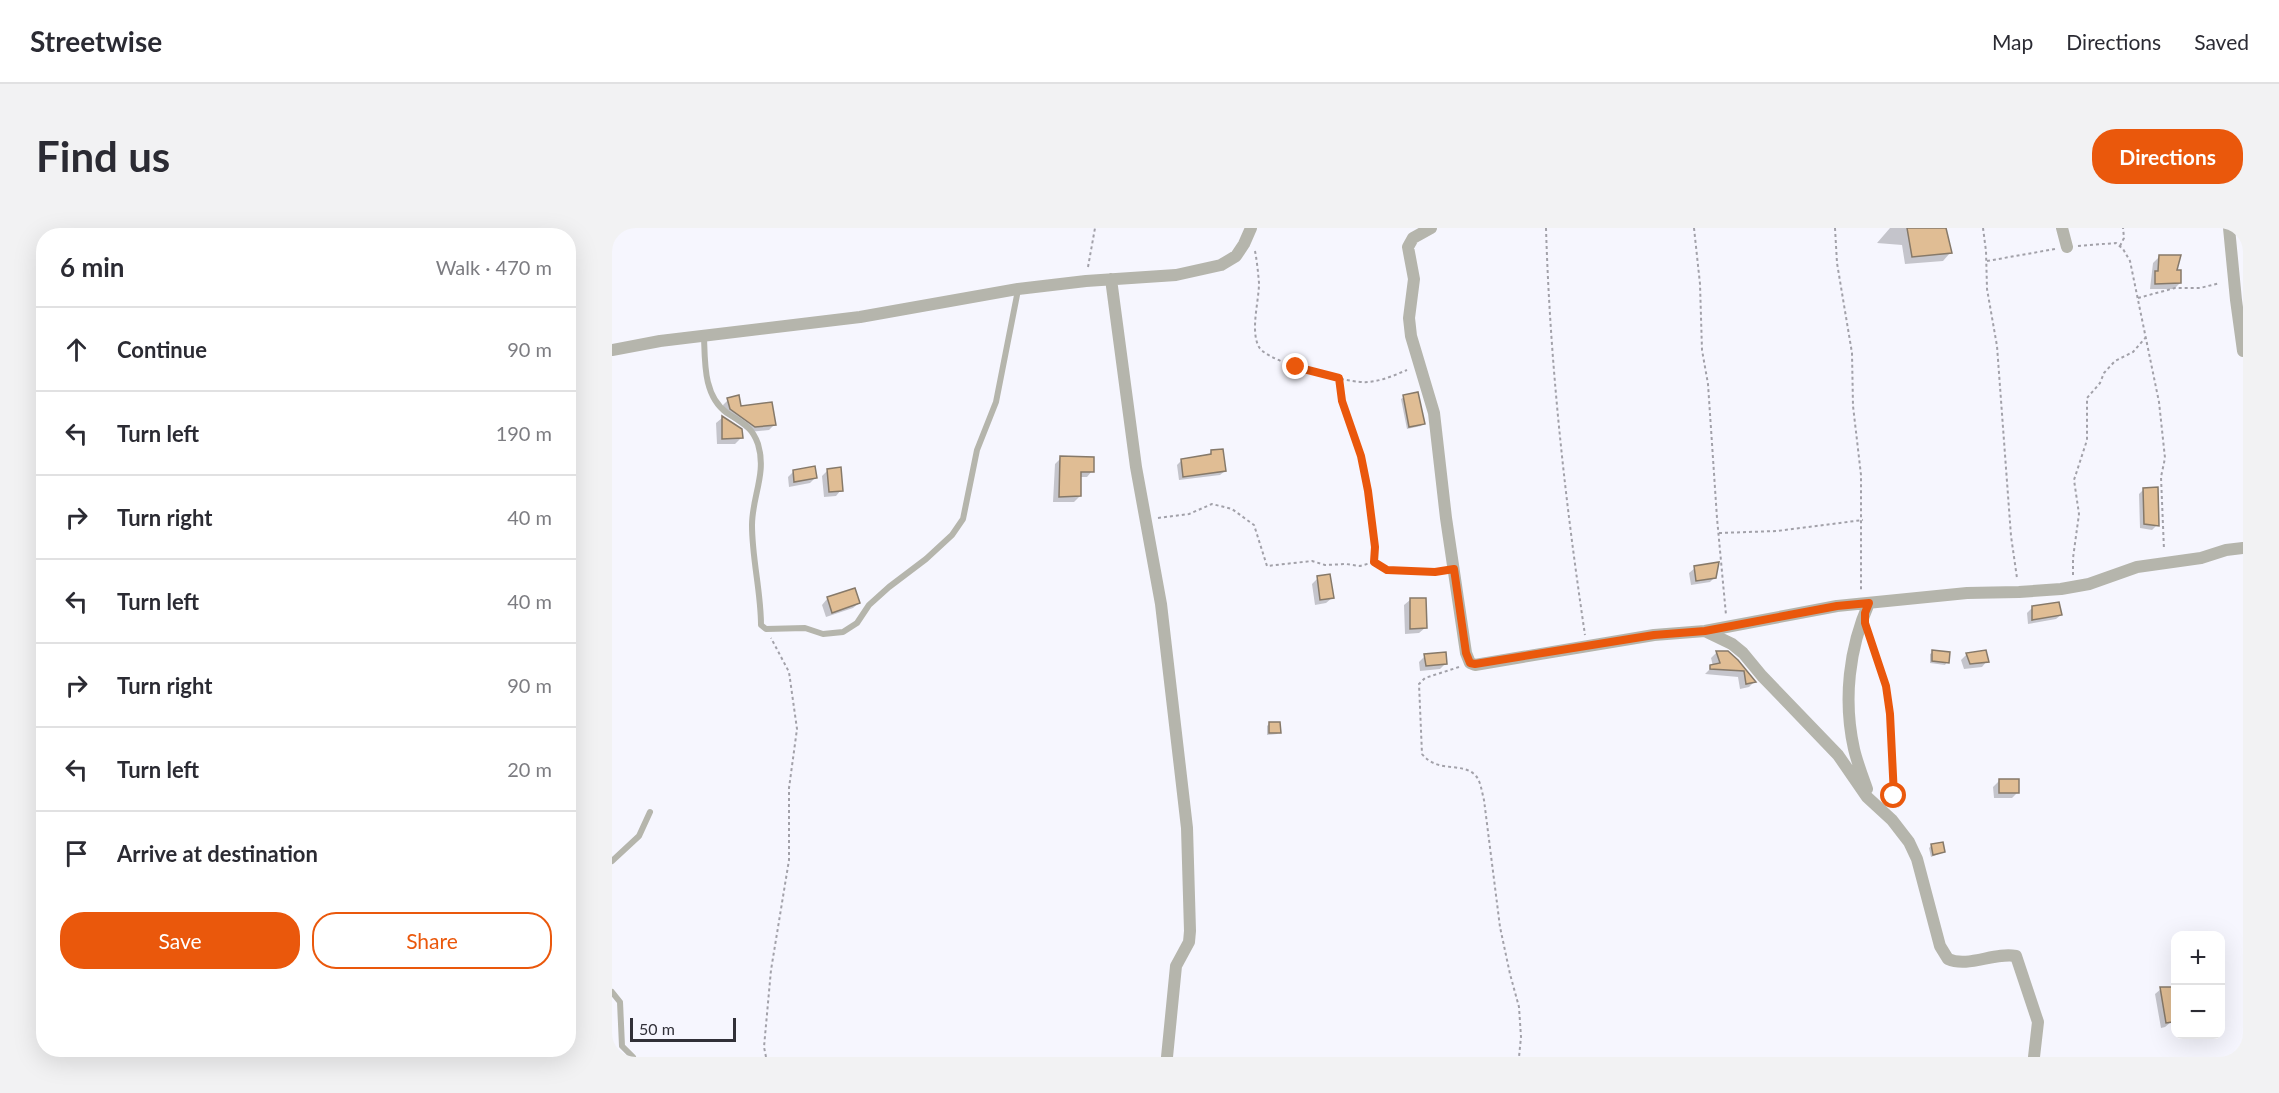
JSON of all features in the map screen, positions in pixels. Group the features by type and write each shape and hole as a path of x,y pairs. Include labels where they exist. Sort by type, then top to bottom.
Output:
{"street":[{"path":"1431,228 1413,238 1408,247 1414,279 1408,318 1411,336 1434,413 1466,653 1470,663 1654,635 1705,631 1837,606 1967,593 2019,592 2080,586 2137,567 2201,558 2226,550 2243,548"},
{"path":"2062,228 2067,247"},
{"path":"2229,228 2243,351"},
{"path":"612,350 660,340 860,317 1018,289 1086,281 1176,275 1221,265 1236,256 1250,229"},
{"path":"1111,279 1133,448 1161,604 1181,764 1190,881 1189,942 1176,966 1167,1057"},
{"path":"1865,603 1852,654 1848,699 1854,751 1871,801"},
{"path":"1705,631 1732,644 1743,653 1838,755 1871,801 1892,820 1909,842 1917,859 1940,946 1948,959 1959,962 2014,955 2018,960 2038,1026 2034,1057"}],"lane":[{"path":"704,336 705,368 714,399 726,413 738,418 750,430 757,441 761,456 760,483 752,522 753,555 761,625 766,629 805,628 823,634 843,632 857,623 869,605 889,587 926,559 952,535 963,519 977,450 996,402 1018,289"},
{"path":"612,861 639,836 650,812"},
{"path":"612,992 620,1002 622,1046 633,1057"}],"path":[{"path":"1086,281 1095,228"},
{"path":"1546,228 1557,405 1571,534 1587,646"},
{"path":"1695,228 1702,350 1708,384 1727,627"},
{"path":"1835,228 1837,263 1852,353 1852,406 1861,475 1865,603"},
{"path":"1983,228 1988,290 1997,346 2011,536 2019,592"},
{"path":"2120,246 2124,238 2123,228"},
{"path":"1250,229 1256,253 1259,284 1256,317 1259,348 1267,355 1296,367 1366,383 1380,380 1420,364"},
{"path":"1987,261 2016,254 2110,242 2120,246 2130,261 2159,402 2165,458 2161,477 2164,563"},
{"path":"2138,298 2175,288 2200,288 2234,278"},
{"path":"2080,586 2072,568 2079,514 2074,480 2087,440 2087,398 2115,361 2133,352 2146,337"},
{"path":"1339,378 1342,401 1361,456 1368,491 1375,547 1374,562"},
{"path":"1145,519 1189,514 1212,504 1232,509 1254,525 1267,567 1312,561 1325,565 1360,566 1374,562 1387,570 1435,572 1454,569"},
{"path":"1718,533 1777,531 1863,520"},
{"path":"766,629 789,672 797,729 789,788 789,860 771,970 764,1047 766,1057"},
{"path":"1870,642 1879,661 1886,686 1890,714 1894,796 1901,812"},
{"path":"1470,663 1420,681 1422,754 1436,766 1466,770 1476,775 1480,783 1500,927 1519,1007 1521,1037 1519,1057"}],"building":[{"path":"1907,228 1946,228 1952,253 1912,257"},
{"path":"2159,255 2181,255 2177,270 2181,270 2181,283 2155,284"},
{"path":"1418,392 1425,424 1409,427 1403,395"},
{"path":"739,395 741,406 772,402 776,425 755,427 730,409 727,398"},
{"path":"722,416 742,429 743,438 722,439"},
{"path":"1223,449 1226,471 1183,477 1181,459 1211,454 1211,450"},
{"path":"1060,456 1094,457 1094,472 1081,472 1081,496 1059,497"},
{"path":"815,466 817,478 794,482 793,470"},
{"path":"841,467 843,491 829,492 827,469"},
{"path":"2158,487 2159,526 2144,524 2143,488"},
{"path":"1719,562 1716,578 1696,581 1694,566"},
{"path":"1330,574 1334,598 1320,600 1317,576"},
{"path":"855,588 860,603 832,613 827,597"},
{"path":"1410,598 1426,598 1427,628 1410,629"},
{"path":"2059,602 2062,615 2032,620 2032,606"},
{"path":"1932,650 1950,652 1949,663 1932,661"},
{"path":"1986,650 1989,662 1970,664 1966,653"},
{"path":"1716,651 1728,651 1756,682 1746,684 1744,671 1710,669 1710,665 1720,663"},
{"path":"1446,652 1447,664 1426,666 1424,654"},
{"path":"1269,722 1280,722 1281,733 1269,733"},
{"path":"1999,779 2019,779 2019,793 1999,793"},
{"path":"1943,842 1945,852 1933,855 1931,844"},
{"path":"2160,987 2171,987 2171,1022 2166,1023"}],"route":[{"path":"1296,367 1339,378 1342,401 1361,456 1368,491 1373,521 1374,562 1387,570 1435,572 1454,569 1466,653 1470,663 1535,656 1654,635 1705,631 1837,606 1869,603 1865,613 1865,623 1886,686 1890,714 1894,796"}]}
